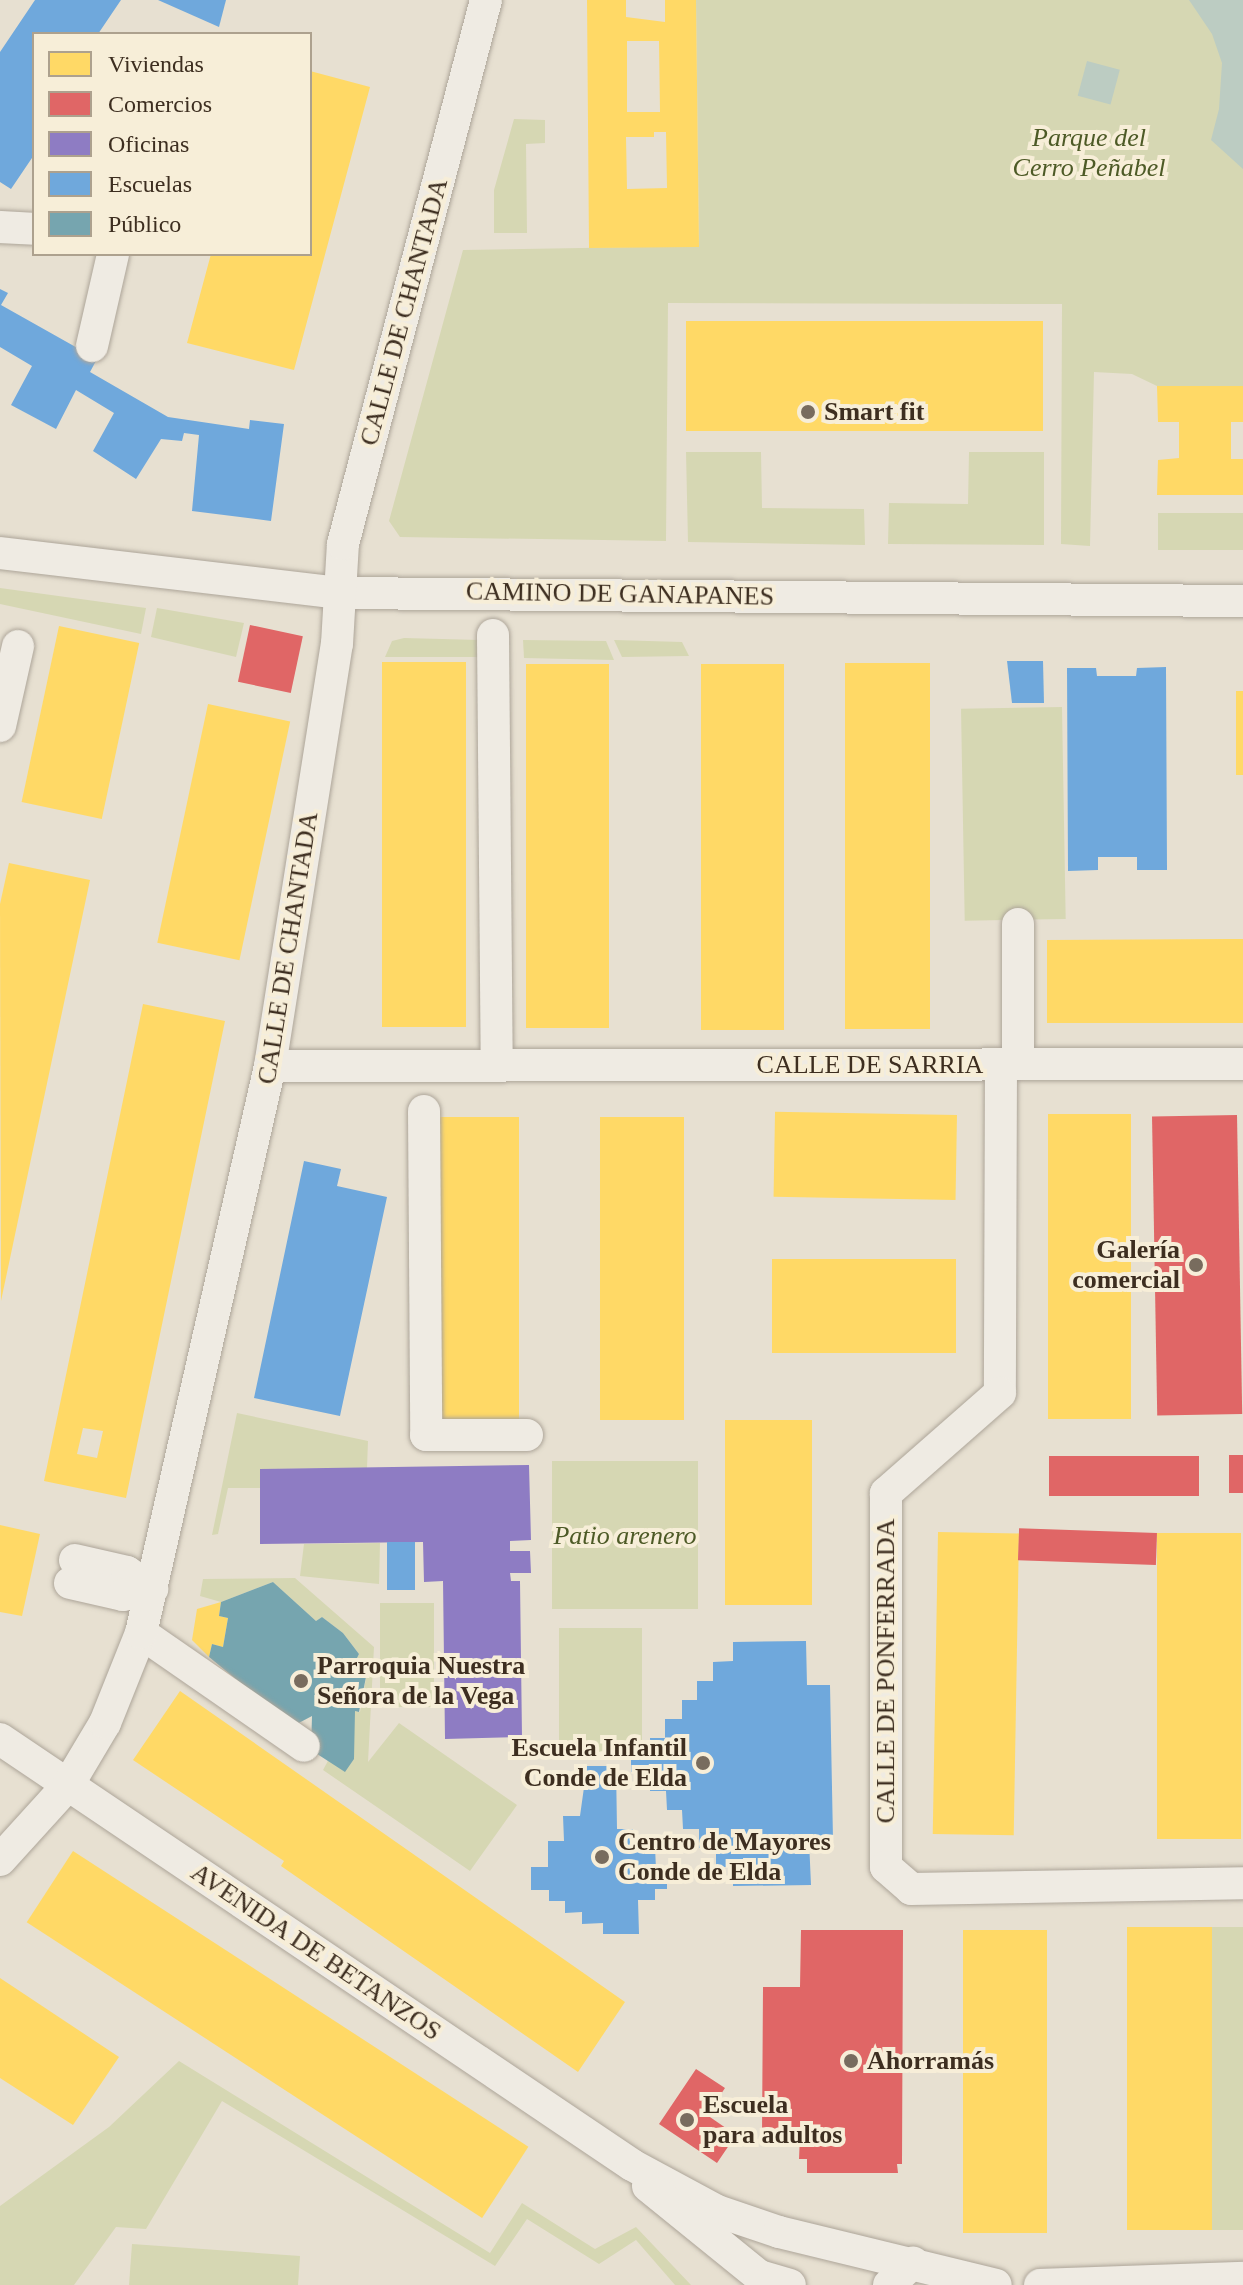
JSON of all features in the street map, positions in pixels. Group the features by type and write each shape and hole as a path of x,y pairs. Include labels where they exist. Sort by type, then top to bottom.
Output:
{"street":[{"name":"CALLE DE CHANTADA","path":"0,1860 68,1785 112,1709 141,1633 270,1066 337,644 343,544 486,0"},
{"path":"0,227 32,229"},
{"path":"92,346 113,256"},
{"name":"CAMINO DE GANAPANES","path":"0,553 340,593 1243,601"},
{"path":"493,635 497,1066"},
{"path":"0,726 18,646"},
{"name":"CALLE DE PONFERRADA","path":"1018,924 1009,1064 1000,1393 886,1493 886,1867 911,1889 1243,1883"},
{"name":"CALLE DE SARRIA","path":"270,1066 1243,1064"},
{"path":"424,1111 426,1435 527,1435"},
{"path":"72,1571 127,1572 152,1589"},
{"path":"141,1633 304,1746"},
{"name":"AVENIDA DE BETANZOS","path":"0,1739 632,2165 717,2211 996,2285"},
{"name":"AVENIDA DE BETANZOS","path":"632,2165 669,2206 763,2281 790,2285"},
{"path":"889,2285 913,2263"},
{"path":"1040,2285 1243,2278"}],"green space":[{"name":"Parque del Cerro Peñabel","path":"696,0 1243,0 1243,386 1157,386 1132,374 1094,372 1090,546 1061,544 1062,304 668,303 666,541 400,537 389,521 463,250 699,246"},
{"path":"514,119 545,120 545,143 526,144 527,233 494,233 494,190"},
{"path":"686,452 761,452 762,508 864,509 865,545 688,542"},
{"path":"969,452 1044,452 1044,545 888,544 889,503 968,504"},
{"path":"1158,513 1243,513 1243,550 1158,550"},
{"path":"0,588 146,608 141,634 0,604"},
{"path":"157,608 244,623 236,657 151,637"},
{"path":"404,638 480,640 480,657 385,657 392,641"},
{"path":"523,640 606,641 614,660 524,658"},
{"path":"614,640 682,642 689,656 622,657"},
{"path":"1062,707 1066,919 965,921 961,709"},
{"path":"237,1413 368,1441 367,1468 260,1469 260,1488 228,1488 218,1534 212,1535"},
{"name":"Patio arenero","path":"552,1461 698,1461 698,1609 552,1609"},
{"path":"380,1543 379,1584 300,1576 304,1544"},
{"path":"295,1578 374,1647 368,1762 399,1723 517,1805 470,1871 323,1770 355,1711 360,1712 368,1667 354,1664 359,1654 343,1633 322,1617 316,1621 273,1582 221,1602 200,1596 203,1579"},
{"path":"380,1603 434,1603 434,1707 380,1707"},
{"name":"Patio arenero","path":"559,1628 642,1628 642,1753 559,1753"},
{"path":"1212,1927 1243,1927 1243,2230 1212,2230"},
{"path":"179,2061 490,2253 522,2203 595,2249 636,2227 691,2285 675,2285 636,2240 599,2264 527,2219 495,2266 222,2101 146,2229 116,2227 74,2285 0,2285 0,2206 109,2127"},
{"path":"132,2244 300,2256 298,2285 129,2285"}],"shaded area":[{"path":"1189,0 1243,0 1243,169 1211,140 1219,109 1222,63 1212,34"},
{"path":"1087,61 1120,70 1111,105 1078,96"}],"building: Viviendas":[{"path":"587,0 626,0 626,17 665,22 665,0 696,0 699,247 589,248","holes":["627,41 659,41 660,112 627,112","654,132 666,132 667,188 627,189 626,137 654,137"]},
{"path":"312,72 370,87 294,370 187,343 210,256 312,256"},
{"path":"686,321 1043,321 1043,431 686,431"},
{"path":"1157,386 1243,386 1243,422 1231,422 1231,459 1243,459 1243,495 1157,495 1158,460 1179,458 1179,422 1158,422"},
{"path":"59,626 139,643 102,819 22,802"},
{"path":"382,662 466,662 466,1027 382,1027"},
{"path":"845,663 930,663 930,1029 845,1029"},
{"path":"526,664 609,664 609,1028 526,1028"},
{"path":"701,664 784,664 784,1030 701,1030"},
{"path":"1236,691 1243,691 1243,775 1236,775"},
{"path":"208,704 290,721 239,960 157,943"},
{"path":"9,863 90,880 1,1301 0,904"},
{"path":"1243,939 1243,1023 1047,1023 1047,940"},
{"path":"143,1004 225,1021 126,1498 44,1481","holes":["83,1428 103,1431 97,1458 77,1454"]},
{"path":"775,1112 957,1115 956,1200 774,1197"},
{"path":"1048,1114 1131,1114 1131,1419 1048,1419"},
{"path":"437,1117 519,1117 519,1420 437,1420"},
{"path":"600,1117 684,1117 684,1420 600,1420"},
{"path":"772,1259 956,1259 956,1353 772,1353"},
{"path":"725,1420 812,1420 812,1605 725,1605"},
{"path":"0,1525 40,1534 22,1616 0,1612"},
{"path":"938,1532 1019,1533 1014,1835 933,1834"},
{"path":"1157,1533 1241,1533 1241,1839 1157,1839"},
{"path":"221,1602 219,1616 228,1618 223,1647 212,1644 209,1657 192,1640 197,1609"},
{"path":"180,1691 625,2002 578,2072 281,1866 284,1861 133,1760"},
{"path":"73,1851 528,2147 482,2218 27,1922"},
{"path":"1127,1927 1212,1927 1212,2230 1127,2230"},
{"path":"963,1930 1047,1930 1047,2233 963,2233"},
{"path":"0,1978 119,2057 73,2125 0,2078"}],"building: Comercios":[{"path":"250,625 303,636 291,693 238,682"},
{"name":"Galería comercial","path":"1237,1115 1242,1414 1157,1415 1152,1116"},
{"path":"1229,1455 1243,1455 1243,1493 1229,1493"},
{"path":"1049,1456 1199,1456 1199,1496 1049,1496"},
{"path":"1019,1528 1157,1533 1156,1565 1018,1560"},
{"name":"Ahorramás","path":"801,1930 903,1930 902,2164 897,2164 898,2173 807,2173 807,2159 799,2159 800,2135 762,2135 763,1987 800,1987"},
{"name":"Escuela para adultos","path":"696,2069 725,2088 707,2115 736,2135 717,2163 659,2124"}],"building: Oficinas":[{"path":"529,1465 531,1540 510,1541 510,1551 530,1551 531,1573 510,1573 511,1581 520,1581 522,1737 445,1739 443,1581 424,1582 423,1542 260,1544 260,1469"}],"building: Escuelas":[{"path":"35,0 121,0 99,32 32,32 32,158 11,189 0,182 0,52"},
{"path":"158,0 226,0 219,27"},
{"path":"0,289 8,293 1,305 97,359 90,372 168,417 249,429 250,420 284,424 271,521 192,511 199,435 184,433 182,441 161,439 136,479 93,451 114,413 76,390 56,429 11,405 32,366 0,347"},
{"path":"1007,661 1043,661 1044,703 1012,703"},
{"path":"1166,667 1167,870 1137,870 1137,857 1098,857 1098,870 1068,871 1067,668 1096,668 1097,676 1136,676 1137,668"},
{"path":"304,1161 341,1169 337,1186 387,1197 340,1416 254,1398"},
{"path":"387,1542 415,1542 415,1590 387,1590"},
{"path":"806,1641 807,1685 830,1685 833,1839 809,1840 811,1885 733,1886 733,1867 716,1867 716,1848 699,1848 699,1829 683,1829 682,1810 667,1810 666,1791 650,1791 650,1772 631,1772 631,1758 651,1757 650,1738 665,1738 665,1719 682,1719 682,1700 697,1700 697,1681 713,1681 713,1662 733,1661 733,1642"},
{"name":"Centro de Mayores Conde de Elda","path":"587,1766 616,1766 617,1829 633,1829 633,1848 655,1847 656,1869 667,1869 667,1889 655,1889 655,1900 638,1900 639,1934 603,1934 603,1923 582,1924 582,1912 565,1913 565,1901 549,1901 549,1890 531,1890 531,1867 548,1867 548,1841 564,1841 563,1816 580,1816"}],"building: Público":[{"name":"Parroquia Nuestra Señora de la Vega","path":"273,1582 316,1621 322,1617 343,1633 359,1654 354,1664 368,1667 359,1712 355,1711 354,1759 345,1772 311,1750 312,1716 293,1726 209,1657 212,1644 223,1647 228,1618 219,1616 221,1602"}],"place":[{"name":"Smart fit","path":"808,412"},
{"name":"Galería comercial","path":"1196,1265"},
{"name":"Parroquia Nuestra Señora de la Vega","path":"301,1681"},
{"name":"Escuela Infantil Conde de Elda","path":"703,1763"},
{"name":"Centro de Mayores Conde de Elda","path":"602,1857"},
{"name":"Ahorramás","path":"851,2061"},
{"name":"Escuela para adultos","path":"687,2120"}]}
